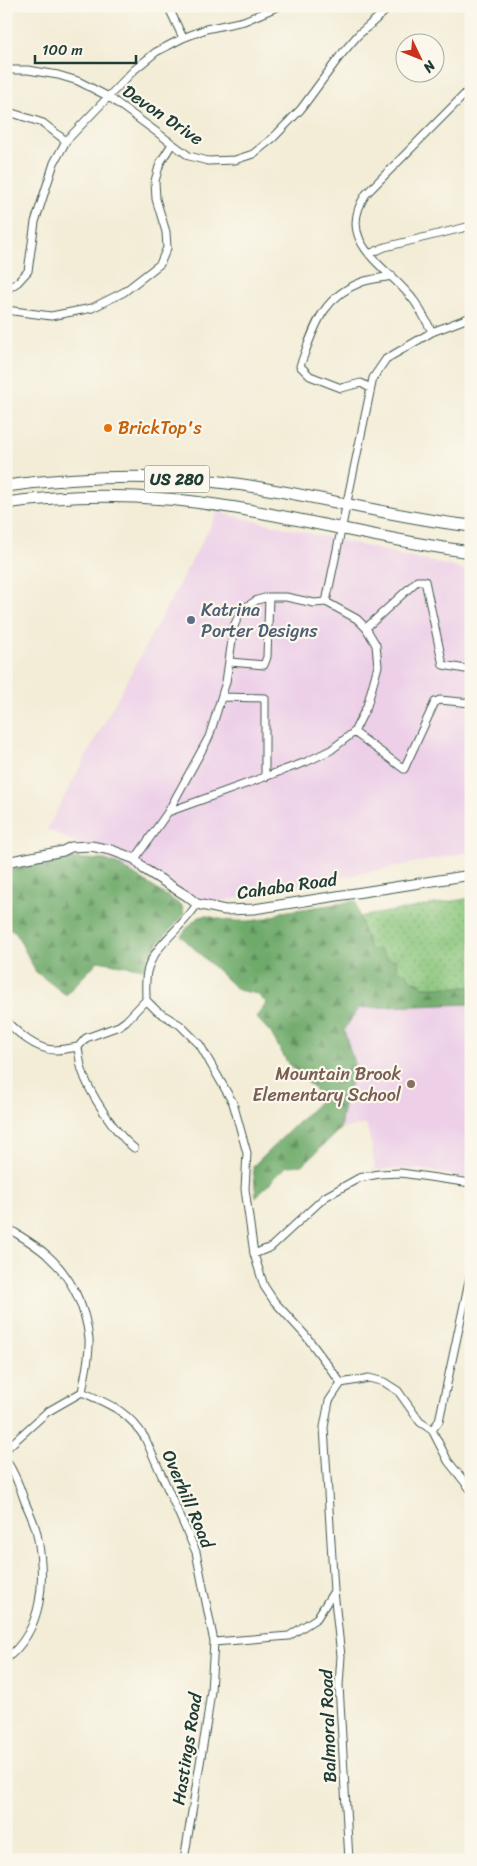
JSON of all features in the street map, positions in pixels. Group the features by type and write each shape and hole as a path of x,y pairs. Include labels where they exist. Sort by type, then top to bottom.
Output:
{"highway":[{"name":"US 280","path":"6,486 73,479 149,478 236,484 471,526"},
{"name":"US 280","path":"6,503 65,496 149,498 236,508 471,552"}],"street":[{"path":"168,6 183,38"},
{"path":"6,290 18,282 28,270 35,222 54,163 66,141 141,64 156,52 206,29 244,21 279,6"},
{"name":"Devon Drive","path":"6,70 28,70 58,75 78,81 109,97 189,156 208,161 235,160 253,154 273,138 301,109 358,35 391,6"},
{"path":"432,332 415,302 360,242 356,220 359,205 366,194 470,92"},
{"path":"6,111 43,123 66,141"},
{"path":"6,310 51,316 92,308 124,292 160,264 167,248 166,232 156,200 155,182 160,163 172,144"},
{"path":"369,254 385,247 471,226"},
{"path":"370,388 361,382 341,388 310,376 300,366 318,317 342,291 363,282 392,276"},
{"path":"326,602 373,378 386,359 432,332 471,316"},
{"path":"366,628 417,581 425,581 442,665 471,670"},
{"path":"230,662 264,665 267,657 269,596"},
{"path":"135,860 168,812 209,737 222,697 230,662 234,626 239,615 246,607 257,600 269,596 286,597 314,603 326,602 356,619 366,628 376,646 378,666 368,706 354,732 330,750 306,762 168,812"},
{"path":"222,697 265,698 265,776"},
{"path":"354,732 404,769 435,702 440,700 471,703"},
{"name":"Cahaba Road","path":"6,862 63,851 71,847 91,846 111,850 135,860 144,869 197,904 224,910 254,909 471,875"},
{"path":"6,1021 18,1033 40,1047 53,1050 78,1047 86,1038 126,1022 146,1000 146,973 156,953 192,913 197,904"},
{"path":"146,1000 157,1011 180,1025 200,1046 233,1103 247,1153 245,1189 254,1254 264,1286 274,1301 306,1336 342,1383"},
{"path":"78,1047 82,1070 94,1096 124,1140 134,1148"},
{"path":"254,1254 271,1247 325,1197 359,1178 379,1174 401,1173 471,1183"},
{"path":"6,1227 47,1254 62,1271 74,1288 84,1314 89,1340 88,1362 82,1392 47,1412 6,1448"},
{"path":"432,1430 439,1421 471,1272"},
{"path":"214,1642 289,1636 317,1618 334,1591 324,1428 329,1401 342,1383 369,1378 384,1382 398,1391 420,1422 432,1430 448,1461 471,1490"},
{"name":"Overhill Road","path":"82,1392 117,1408 135,1423 145,1438 196,1552 214,1642"},
{"path":"6,1460 19,1482 37,1533 41,1566 41,1590 31,1630 22,1645 6,1659"},
{"name":"Balmoral Road","path":"334,1591 341,1656 339,1685 350,1860"},
{"name":"Hastings Road","path":"184,1860 208,1721 214,1642"}],"shaded area":[{"path":"218,512 471,571 470,852 201,905 47,829"},
{"name":"Mountain Brook Elementary School","path":"471,1004 471,1179 421,1169 375,1170 372,1146 366,1124 340,1129 345,1098 355,1070 344,1030 359,1007"}],"green space":[{"path":"66,858 105,860 121,866 182,906 184,915 156,947 144,969 98,961 66,995 36,972 15,931 6,928 6,871"},
{"path":"471,898 471,987 423,987 419,982 410,980 407,973 397,971 396,960 387,959 380,950 370,949 359,917"},
{"path":"356,901 359,917 370,949 380,950 387,959 396,960 423,987 471,987 471,1004 359,1008 344,1030 356,1070 345,1098 340,1129 303,1165 287,1166 256,1197 253,1166 323,1098 287,1062 271,1033 256,1017 267,1003 257,994 238,990 181,936 197,918 201,917 208,916 218,919 252,921 268,918 282,912"}],"place":[{"name":"BrickTop's","path":"108,428"},
{"name":"Katrina Porter Designs","path":"191,620"},
{"name":"Mountain Brook Elementary School","path":"411,1084"}]}
